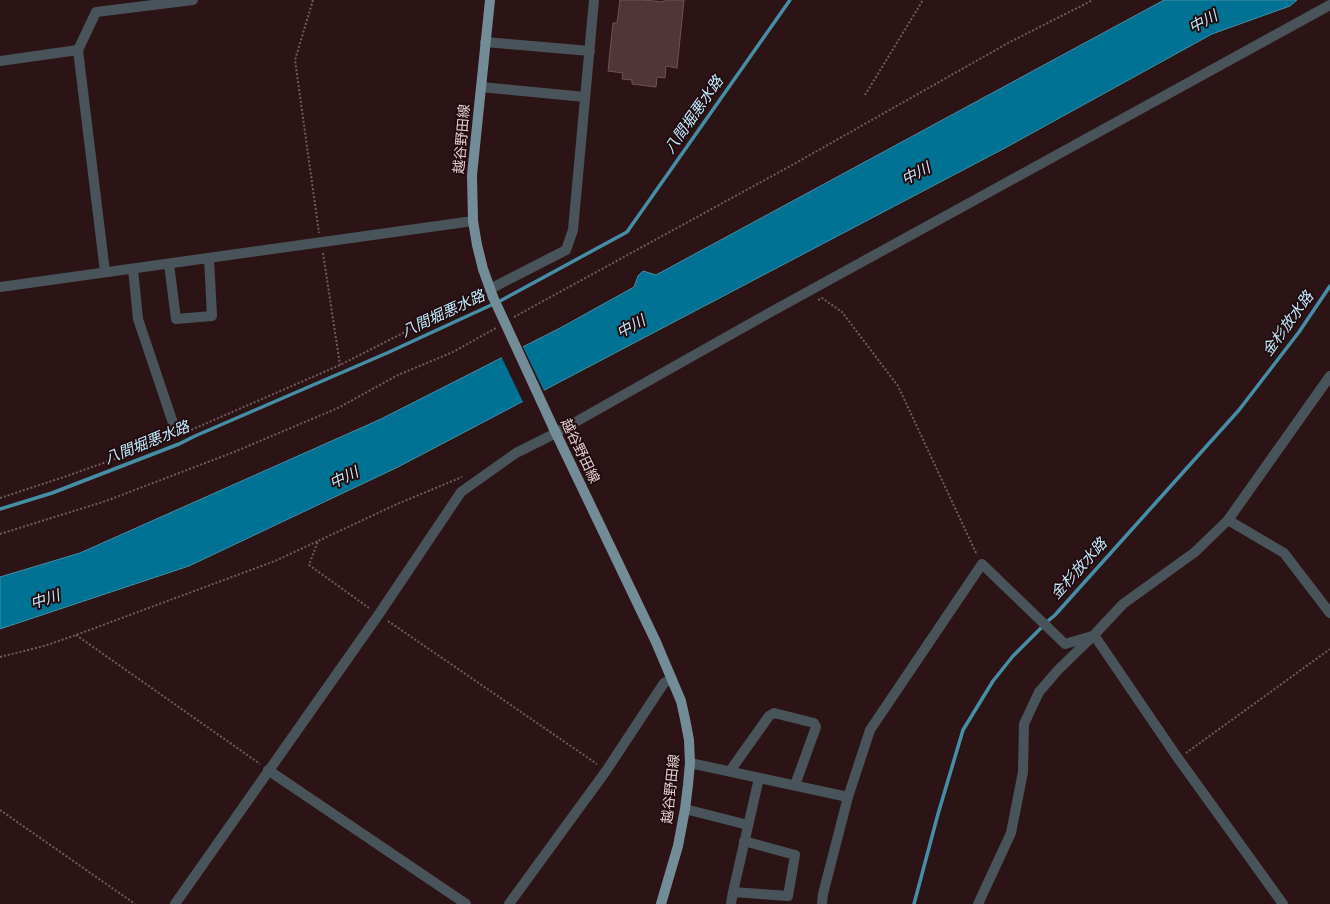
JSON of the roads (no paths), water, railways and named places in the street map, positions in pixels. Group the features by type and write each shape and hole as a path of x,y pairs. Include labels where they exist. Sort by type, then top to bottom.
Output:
{"main road":[{"name":"越谷野田線","path":"490,0 472,175 474,221 477,245 492,293 554,430 672,678 681,702 689,740 690,763 685,809 678,846 661,904"}],"street":[{"path":"105,272 78,50 96,12 192,0"},
{"path":"492,293 566,250 573,230 594,0"},
{"path":"175,904 379,614 461,492 516,453 554,430 1330,5"},
{"path":"485,42 590,51"},
{"path":"0,61 78,50"},
{"path":"481,87 585,97"},
{"path":"0,287 474,221"},
{"path":"169,264 176,319 212,316 209,258"},
{"path":"133,269 138,319 175,435"},
{"path":"978,904 1010,833 1023,772 1024,724 1040,692 1058,670 1123,604 1195,552 1228,520 1330,376"},
{"path":"1228,520 1284,553 1330,613"},
{"path":"822,904 823,894 848,797 870,730 982,564 1065,644 1094,635"},
{"path":"1094,635 1179,759 1283,904"},
{"path":"509,904 606,770 664,683 672,678"},
{"path":"730,772 769,716 774,713 814,723 816,727 795,785"},
{"path":"690,763 848,797"},
{"path":"268,770 466,904"},
{"path":"731,904 732,892 759,778"},
{"path":"685,809 748,825"},
{"path":"732,892 788,896 795,855 744,841"}],"water":[{"name":"中川","path":"1164,0 1297,0 1290,6 1212,34 1005,148 398,467 189,566 0,629 0,577 80,553 381,419 562,327 634,287 638,276 643,271 656,275"}],"waterway":[{"name":"八間堀悪水路","path":"0,509 52,493 179,444 387,353 500,301 627,232 790,0"},
{"name":"金杉放水路","path":"914,904 938,814 963,730 993,681 1013,656 1055,615 1239,410 1299,332 1330,286"}]}
